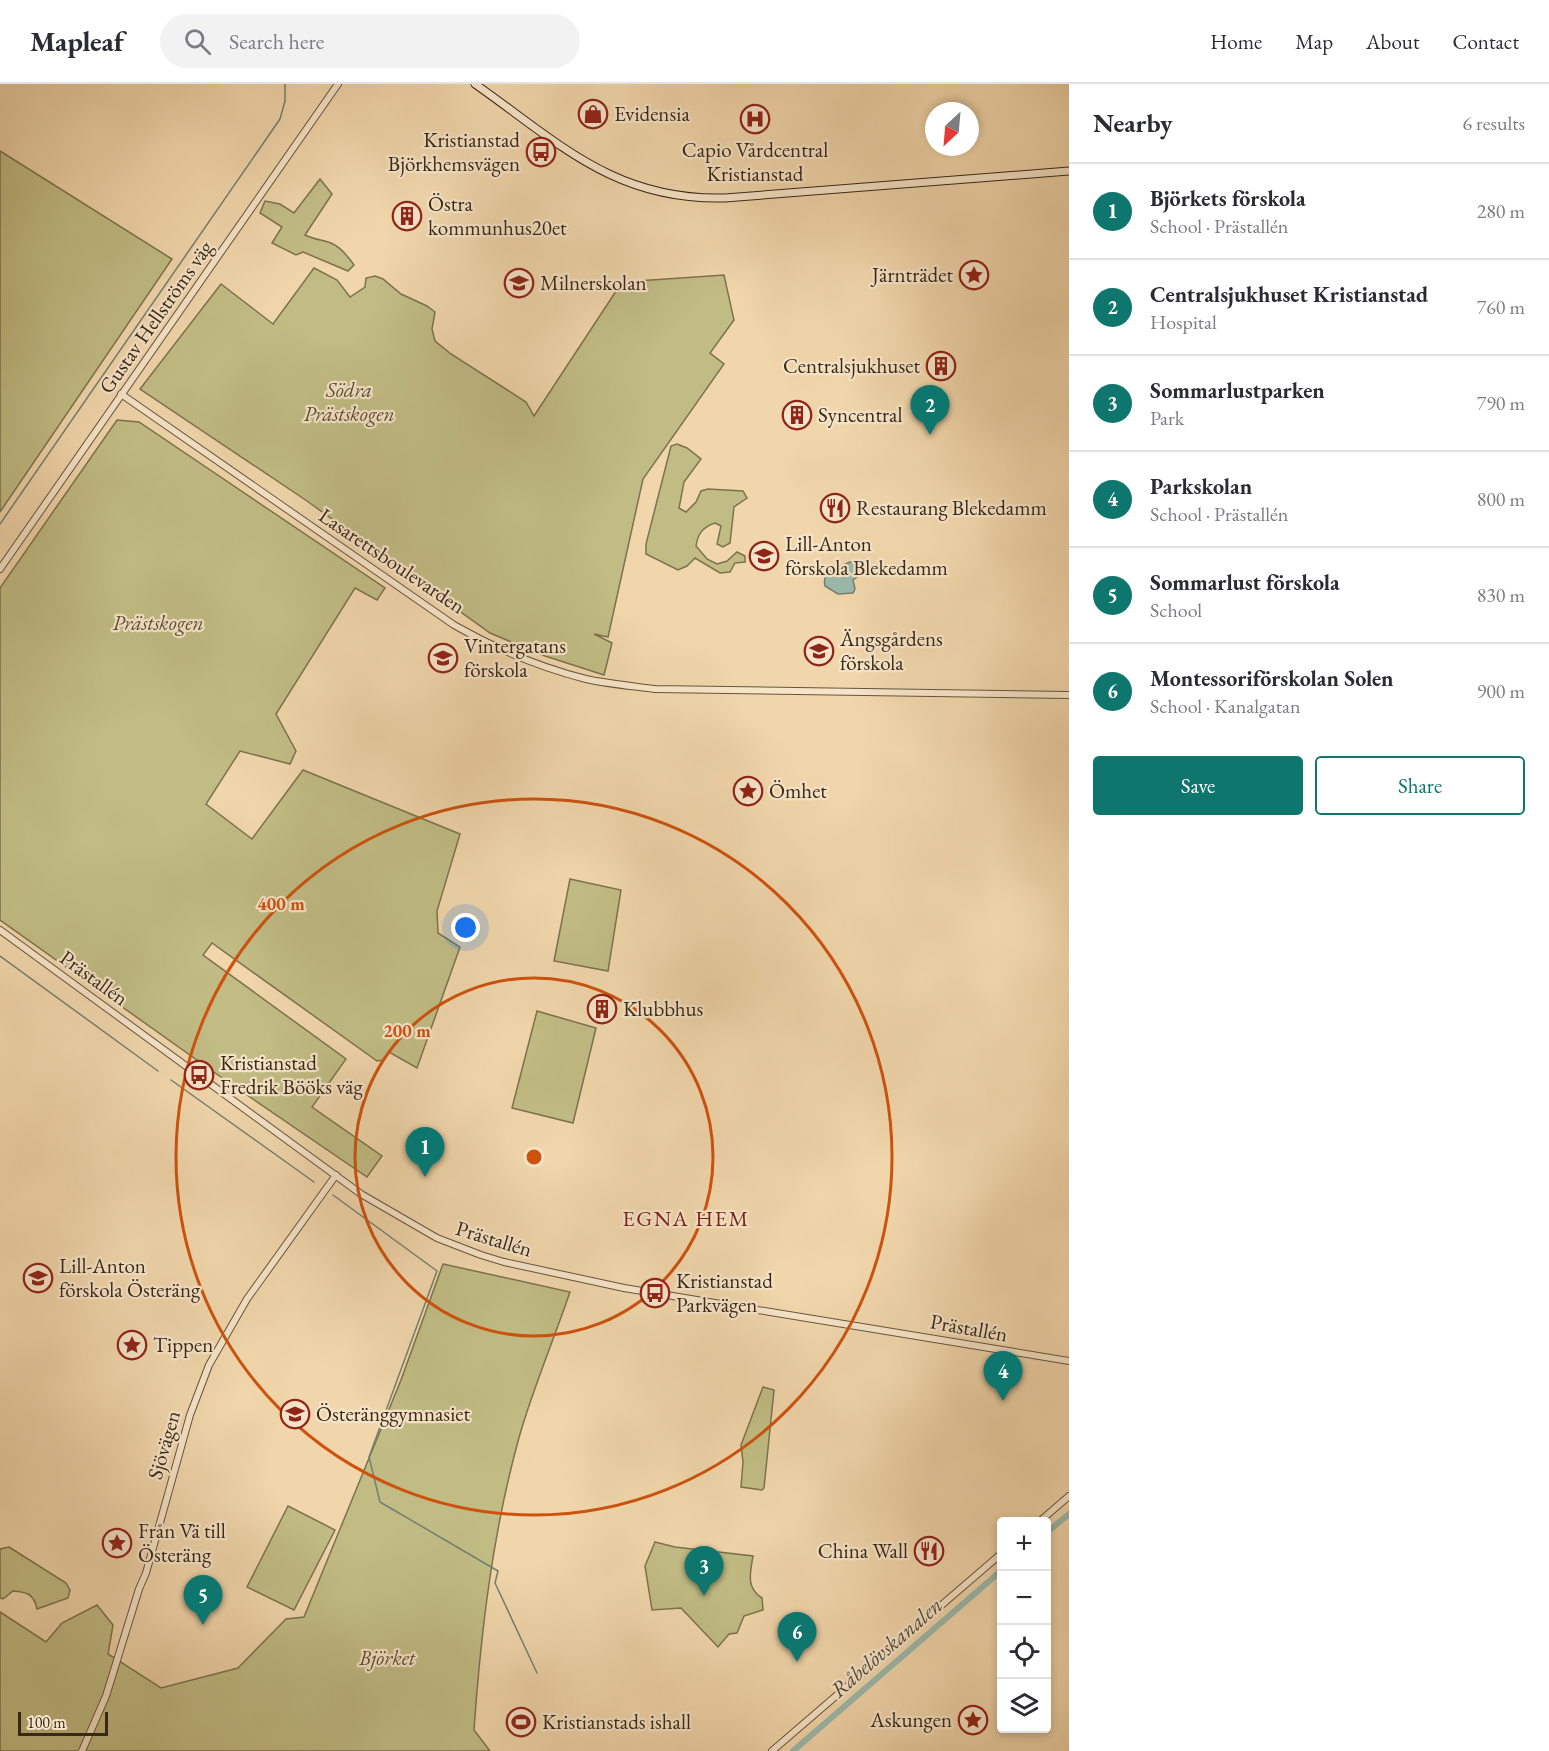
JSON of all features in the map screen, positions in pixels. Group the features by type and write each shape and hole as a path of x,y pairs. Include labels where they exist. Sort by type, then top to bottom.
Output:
{"main road":[{"path":"476,84 598,170 643,188 686,197 725,198 1068,171"}],"street":[{"name":"Gustav Hellströms väg","path":"0,569 338,84"},
{"name":"Lasarettsboulevarden","path":"121,394 454,624 498,649 547,668 588,679 655,689 1069,695"},
{"name":"Prästallén","path":"0,930 336,1175 379,1205 436,1238 504,1262 624,1288 1069,1361"},
{"name":"Sjövägen","path":"82,1751 113,1678 139,1589 146,1573 190,1414 209,1365 247,1299 336,1175"},
{"path":"1044,1517 1069,1496"},
{"path":"772,1751 997,1557"}],"green space":[{"path":"0,151 172,259 0,512"},
{"path":"320,179 332,194 305,235 330,243 345,253 354,265 348,271 303,252 296,255 272,243 282,227 260,213 265,201 280,204 294,213"},
{"name":"Södra Prästskogen","path":"314,268 337,280 350,297 365,287 366,278 375,276 383,279 401,294 427,306 435,312 432,329 435,341 451,354 526,402 534,416 622,282 724,275 734,320 710,353 724,364 643,479 608,637 594,634 612,643 604,675 545,656 490,633 307,501 140,389 221,284 273,324"},
{"name":"Prästskogen","path":"117,420 139,422 385,588 377,600 355,588 276,714 296,751 290,764 240,751 206,804 252,839 303,770 460,834 437,911 438,933 460,947 417,1068 389,1052 384,1060 377,1061 212,943 203,955 346,1059 312,1107 382,1156 367,1177 225,1080 0,920 0,588"},
{"path":"677,444 687,448 701,459 684,482 679,508 686,512 696,502 701,491 708,489 743,491 747,498 734,507 730,543 723,547 717,544 721,526 715,523 702,531 697,541 696,546 707,559 717,564 727,561 737,552 745,556 745,562 735,563 730,572 720,573 695,558 687,566 678,570 646,554 646,544 671,446"},
{"path":"570,879 621,890 608,971 554,961"},
{"path":"537,1011 596,1028 573,1123 512,1108"},
{"name":"Björket","path":"443,1264 570,1292 520,1434 495,1543 480,1655 474,1730 490,1751 0,1751 0,1612 46,1642 62,1623 97,1605 113,1625 108,1654 161,1688 238,1668 286,1619 304,1617 401,1380"},
{"path":"763,1387 774,1390 762,1490 741,1487 743,1462 741,1445"},
{"path":"288,1506 335,1530 294,1610 247,1587"},
{"path":"655,1542 675,1547 753,1556 750,1580 753,1590 762,1598 763,1610 744,1616 737,1633 729,1634 718,1647 681,1608 652,1610 645,1566"},
{"path":"9,1547 66,1583 70,1590 68,1598 37,1609 32,1597 26,1593 13,1591 3,1599 0,1598 0,1549"}],"shaded area":[{"path":"850,562 855,562 862,570 861,574 853,580 855,589 853,593 838,594 825,586 824,581 828,573"}],"waterway":[{"path":"0,524 280,119 285,101 285,84"},
{"path":"0,956 158,1071"},
{"path":"171,1080 314,1182"},
{"path":"333,1195 437,1271 369,1457 380,1502 498,1571 495,1583 537,1673"},
{"name":"Råbelövskanalen","path":"1051,1529 1069,1514"},
{"name":"Råbelövskanalen","path":"793,1751 1001,1571"}],"place":[{"name":"Evidensia","path":"593,114"},
{"name":"Capio Vårdcentral Kristianstad","path":"755,119"},
{"name":"Kristianstad Björkhemsvägen","path":"541,152"},
{"name":"Östra kommunhus20et","path":"407,216"},
{"name":"Järnträdet","path":"974,275"},
{"name":"Milnerskolan","path":"519,283"},
{"name":"Centralsjukhuset","path":"941,366"},
{"name":"Syncentral","path":"797,415"},
{"name":"Centralsjukhuset Kristianstad","path":"930,435"},
{"name":"Restaurang Blekedamm","path":"835,508"},
{"name":"Lill-Anton förskola Blekedamm","path":"764,556"},
{"name":"Ängsgårdens förskola","path":"819,651"},
{"name":"Vintergatans förskola","path":"443,658"},
{"name":"Ömhet","path":"748,791"},
{"name":"Klubbhus","path":"602,1009"},
{"name":"Kristianstad Fredrik Bööks väg","path":"199,1075"},
{"name":"Björkets förskola","path":"425,1177"},
{"name":"Lill-Anton förskola Österäng","path":"38,1278"},
{"name":"Kristianstad Parkvägen","path":"655,1293"},
{"name":"Tippen","path":"132,1345"},
{"name":"Parkskolan","path":"1003,1401"},
{"name":"Österänggymnasiet","path":"295,1414"},
{"name":"Från Vä till Österäng","path":"117,1543"},
{"name":"China Wall","path":"929,1551"},
{"name":"Sommarlustparken","path":"704,1596"},
{"name":"Sommarlust förskola","path":"203,1625"},
{"name":"Montessoriförskolan Solen","path":"797,1662"},
{"name":"Askungen","path":"973,1720"},
{"name":"Kristianstads ishall","path":"521,1722"}],"district":[{"name":"EGNA HEM","path":"686,1218"}]}
